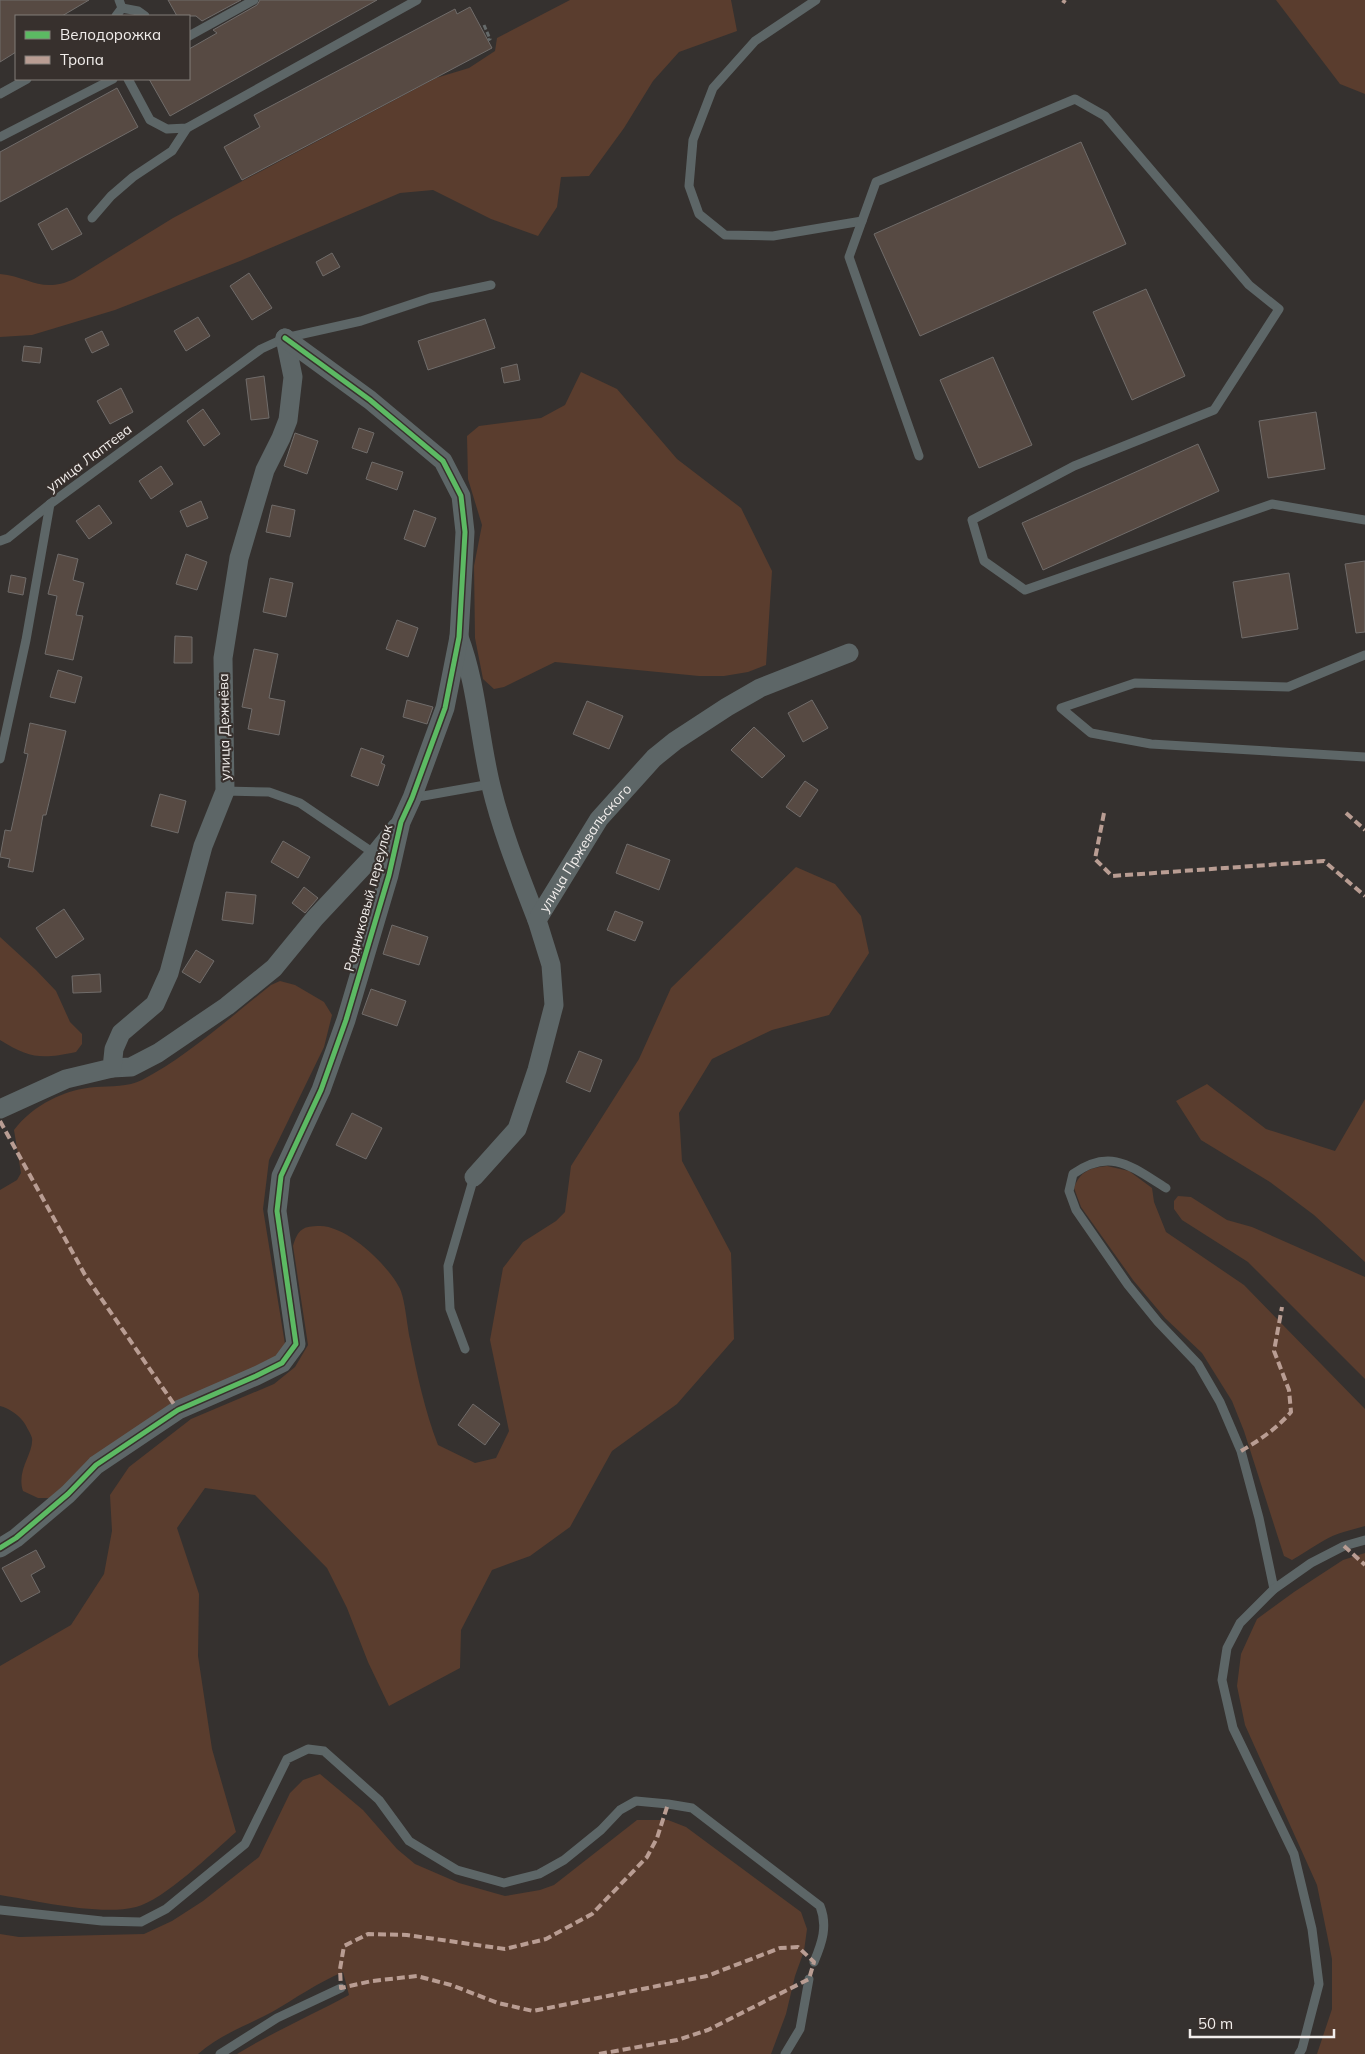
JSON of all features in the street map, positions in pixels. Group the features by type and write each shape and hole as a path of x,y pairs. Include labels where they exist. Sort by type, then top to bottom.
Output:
{"street":[{"name":"Родниковый переулок","path":"0,1548 16,1538 68,1494 96,1465 178,1410 282,1363 296,1344 277,1211 281,1176 321,1090 346,1020 389,875 401,822 412,798 445,708 459,637 466,532 461,496 443,461 370,400 285,338"},
{"name":"улица Дежнёва","path":"112,1068 114,1049 122,1033 155,1004 169,973 203,846 225,790 223,658 238,558 265,470 288,420 293,377 285,338"},
{"path":"459,637 468,661 490,784 505,838 537,920"},
{"name":"улица Пржевальского","path":"474,1177 517,1129 537,1070 554,1005 551,965 537,920 599,819 654,758 690,731 760,688 849,653"},
{"path":"0,1109 66,1079 112,1068 131,1066 158,1052 227,1006 274,968 315,918 375,854 401,822"}],"lane":[{"path":"190,35 254,0"},
{"path":"129,80 150,120 168,129 187,128 417,0"},
{"path":"816,0 755,41 713,88 693,140 689,186 699,214 725,235 773,236 862,221"},
{"path":"121,4 138,10 144,15"},
{"path":"0,94 25,80"},
{"path":"0,138 111,80"},
{"path":"918,456 849,257 876,182 1075,99 1105,116 1249,285 1279,310 1214,410 1074,466 972,520 984,561 1024,590 1272,504 1365,520"},
{"path":"92,218 110,196 172,151 187,128"},
{"name":"улица Лаптева","path":"0,759 26,640 50,504 248,357 285,338 361,321 430,298 490,285"},
{"path":"0,541 8,538 50,504"},
{"path":"1365,655 1288,687 1135,683 1061,708 1092,733 1151,744 1365,757"},
{"path":"412,798 490,784"},
{"path":"225,790 269,792 300,803 375,854"},
{"path":"1166,1188 1129,1165 1104,1160 1087,1164 1073,1174 1069,1190 1076,1210 1128,1285 1158,1322 1198,1364 1220,1402 1241,1451 1259,1518 1274,1589"},
{"path":"465,1349 450,1309 448,1266 474,1177"},
{"path":"1299,2054 1302,2050 1319,1984 1312,1928 1294,1854 1232,1728 1222,1680 1227,1648 1240,1623 1274,1589 1311,1563 1344,1546 1365,1540"},
{"path":"0,1910 102,1921 141,1922 166,1909 245,1844 288,1759 308,1749 324,1752 379,1800 409,1841 457,1870 504,1883 539,1874 564,1860 601,1830 620,1810 636,1801 692,1808 820,1906 824,1916 824,1927 822,1943 814,1962"},
{"path":"784,2054 800,2028 809,1979"},
{"path":"220,2054 277,2018 341,1988"}],"path":[{"path":"484,25 490,39 488,40"}],"shaded area":[{"path":"570,0 731,0 737,31 679,52 653,81 624,128 589,176 561,177 557,207 538,236 491,219 433,190 400,193 240,261 115,310 32,335 0,337 0,274 44,285 63,283 74,279 173,218 436,78 469,68 495,51 497,38"},
{"path":"1276,0 1365,0 1365,94 1340,84"},
{"path":"581,372 617,389 677,459 741,508 772,571 766,665 748,672 724,676 699,676 555,662 504,687 494,689 483,679 475,638 474,566 482,525 468,479 467,436 479,426 541,418 565,405"},
{"path":"796,867 835,884 861,916 869,953 829,1015 772,1030 712,1059 679,1113 682,1161 731,1253 734,1339 677,1404 612,1451 570,1527 530,1556 492,1570 461,1630 460,1668 389,1706 368,1662 347,1608 327,1568 255,1495 205,1488 177,1528 199,1594 198,1656 212,1749 236,1832 174,1885 147,1903 136,1907 105,1910 87,1909 0,1895 0,1666 71,1625 104,1574 112,1531 110,1495 129,1467 191,1419 274,1384 295,1367 308,1345 293,1246 299,1232 305,1228 320,1226 342,1232 365,1248 385,1268 401,1292 419,1379 438,1445 475,1463 496,1458 509,1431 490,1340 503,1268 523,1242 556,1221 565,1212 571,1166 639,1059 671,988"},
{"path":"0,937 56,991 70,1022 82,1034 82,1044 76,1052 54,1056 36,1056 20,1051 0,1040"},
{"path":"280,981 295,985 324,1002 332,1015 324,1047 269,1160 263,1209 285,1344 277,1356 49,1498 38,1498 23,1491 21,1483 23,1469 32,1444 32,1438 20,1418 11,1410 0,1406 0,1190 17,1180 21,1173 14,1130 30,1113 61,1095 84,1088 125,1085 142,1080 175,1060 271,985"},
{"path":"1207,1084 1266,1129 1335,1151 1365,1099 1365,1262 1314,1215 1270,1182 1201,1140 1176,1101"},
{"path":"1107,1166 1129,1171 1152,1188 1154,1202 1166,1232 1244,1285 1365,1409 1365,1526 1328,1538 1292,1560 1284,1556 1244,1431 1232,1401 1202,1353 1165,1318 1133,1280 1081,1207 1074,1188 1076,1182 1086,1171"},
{"path":"1178,1196 1191,1197 1227,1220 1252,1227 1365,1277 1365,1379 1248,1262 1182,1220 1174,1209 1174,1201"},
{"path":"1365,1553 1365,2054 1317,2054 1332,2009 1332,1959 1317,1885 1245,1725 1237,1686 1241,1654 1257,1619 1343,1560"},
{"path":"320,1774 363,1810 397,1849 415,1864 459,1883 505,1896 540,1890 554,1885 637,1820 668,1820 686,1827 801,1912 807,1929 804,1951 795,1976 786,2014 771,2054 237,2054 264,2038 349,1995 343,1972 315,1986 272,2012 224,2036 198,2054 0,2054 0,1934 19,1937 144,1934 172,1921 203,1901 259,1857 290,1793 303,1780"}],"building":[{"path":"0,0 89,0 64,15 15,15 15,53 0,62"},
{"path":"168,0 241,0 202,21 196,16 176,15"},
{"path":"260,0 377,0 170,116 150,80 190,80 190,48 217,33 213,30 257,5"},
{"path":"470,7 492,48 242,180 224,147 260,127 254,115 455,9 457,14"},
{"path":"117,88 138,127 0,202 0,152"},
{"path":"1081,142 1126,244 920,336 874,234"},
{"path":"67,208 82,234 52,250 38,224"},
{"path":"332,253 340,267 323,276 316,262"},
{"path":"249,273 272,308 252,320 230,286"},
{"path":"1146,289 1185,376 1132,400 1093,312"},
{"path":"198,317 210,336 186,351 174,331"},
{"path":"485,319 495,348 428,370 418,341"},
{"path":"102,331 109,345 92,353 85,339"},
{"path":"24,346 42,348 40,363 22,361"},
{"path":"993,357 1032,445 979,468 940,380"},
{"path":"517,364 520,380 504,383 501,368"},
{"path":"264,376 269,418 251,420 246,379"},
{"path":"121,388 133,412 110,424 97,401"},
{"path":"203,409 220,434 204,446 187,421"},
{"path":"1316,412 1325,469 1268,478 1259,421"},
{"path":"359,428 374,433 367,453 352,448"},
{"path":"295,433 318,441 307,474 284,466"},
{"path":"1198,444 1219,491 1043,570 1022,523"},
{"path":"372,462 403,472 397,490 366,479"},
{"path":"161,466 173,484 151,499 139,481"},
{"path":"201,501 208,518 187,527 180,511"},
{"path":"99,505 112,523 89,539 76,521"},
{"path":"272,505 295,510 290,537 266,532"},
{"path":"414,510 436,518 425,547 404,539"},
{"path":"58,554 78,559 73,580 84,583 76,615 83,616 73,660 45,654 57,596 48,594"},
{"path":"186,554 207,562 197,590 176,584"},
{"path":"1365,561 1365,632 1356,633 1345,564"},
{"path":"1289,573 1298,629 1242,638 1233,582"},
{"path":"11,575 26,578 23,595 8,592"},
{"path":"270,578 293,583 286,617 263,612"},
{"path":"397,620 418,628 408,657 386,649"},
{"path":"175,636 192,637 192,663 174,663"},
{"path":"254,649 278,654 269,698 285,701 279,735 248,729 252,709 242,707"},
{"path":"58,670 82,677 75,703 50,697"},
{"path":"407,700 433,707 427,724 403,717"},
{"path":"812,700 828,728 803,742 788,713"},
{"path":"587,701 623,716 609,749 573,734"},
{"path":"30,723 66,731 46,815 43,815 33,872 8,867 10,859 0,857 5,830 11,831 28,754 24,753"},
{"path":"754,727 785,756 762,778 731,750"},
{"path":"361,748 384,756 381,763 385,765 378,786 351,776"},
{"path":"805,781 818,790 800,817 786,807"},
{"path":"160,794 186,801 178,833 151,826"},
{"path":"283,841 310,857 298,878 271,862"},
{"path":"627,844 670,860 659,890 616,873"},
{"path":"304,887 318,898 305,913 292,903"},
{"path":"226,892 256,895 253,924 222,920"},
{"path":"64,909 84,939 56,958 36,928"},
{"path":"615,911 643,922 635,941 607,930"},
{"path":"392,925 428,937 419,965 383,954"},
{"path":"196,950 214,961 200,983 182,972"},
{"path":"100,974 101,992 73,993 72,976"},
{"path":"371,989 406,1001 397,1026 362,1014"},
{"path":"579,1051 602,1060 590,1092 566,1082"},
{"path":"352,1113 382,1128 366,1159 336,1145"},
{"path":"473,1404 500,1424 485,1445 458,1425"},
{"path":"36,1550 45,1567 31,1575 40,1592 21,1602 2,1568"}],"marked path":[{"path":"1104,813 1095,859 1112,876 1324,861 1365,896"},
{"path":"1346,813 1365,830"},
{"path":"0,1121 85,1275 178,1410"},
{"path":"1241,1451 1268,1434 1291,1412 1289,1390 1274,1351 1282,1307"},
{"path":"1344,1546 1365,1565"},
{"path":"599,2054 677,2040 708,2030 809,1979 814,1962 798,1947 780,1948 707,1976 533,2011 498,2003 451,1985 417,1976 372,1981 341,1988 340,1969 344,1946 368,1934 407,1935 505,1949 546,1939 592,1914 647,1857 657,1838 668,1804"}],"cycle path":[{"path":"0,1548 16,1538 68,1494 96,1465 178,1410 282,1363 296,1344 277,1211 281,1176 321,1090 346,1020 389,875 401,822 412,798 445,708 459,637 465,532 461,496 443,461 370,400 285,338"}]}
